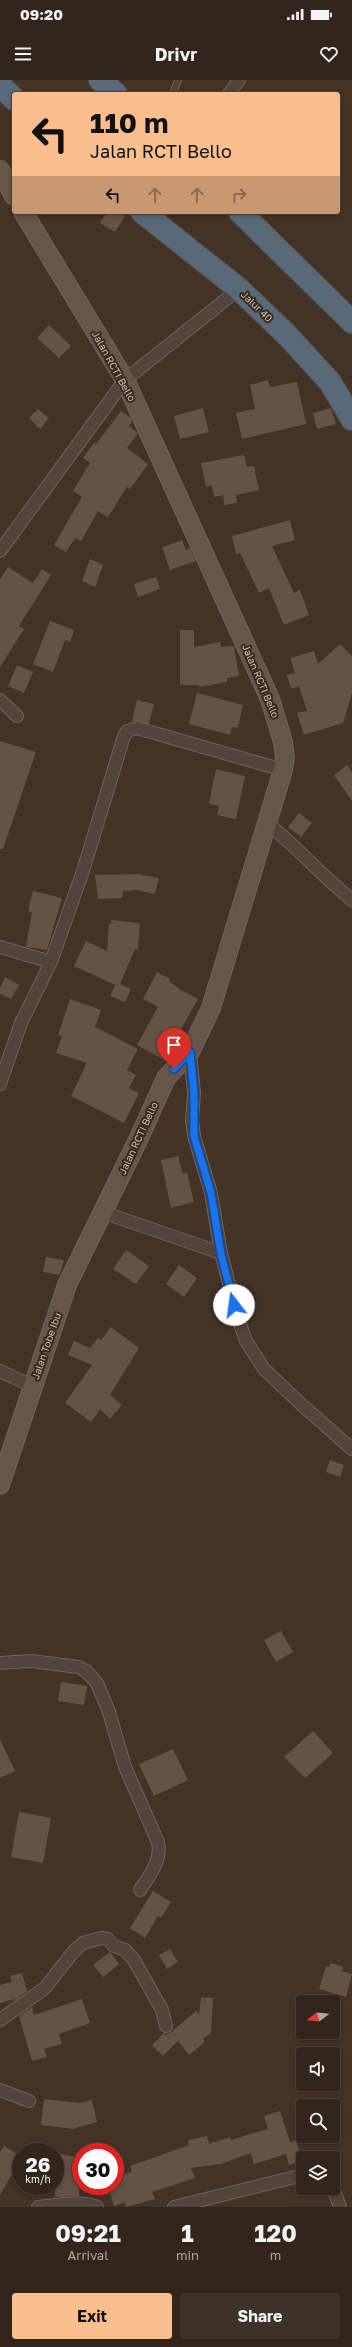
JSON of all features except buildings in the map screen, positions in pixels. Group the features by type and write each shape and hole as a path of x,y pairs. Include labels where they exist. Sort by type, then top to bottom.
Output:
{"highway":[{"path":"100,80 114,92"},
{"path":"0,86 12,97"},
{"name":"Jalur 40","path":"145,214 239,289 313,361 330,382 352,419"},
{"path":"242,214 352,322"}],"street":[{"path":"230,92 239,80"},
{"path":"0,170 12,192"},
{"name":"Jalan RCTI Bello","path":"24,214 125,380 270,698 284,742 285,757 283,770 211,1008 190,1052 166,1078 102,1212"},
{"path":"0,551 125,380 239,289"},
{"path":"0,700 17,716"},
{"path":"0,1084 21,1023 51,962 83,871 124,736 127,731 138,728 283,770"},
{"path":"267,823 287,839 315,869 352,900"},
{"path":"0,947 51,962"},
{"path":"190,1052 194,1093 194,1136 211,1193 221,1254 238,1318 254,1355 264,1369 352,1449"},
{"path":"102,1212 221,1254"},
{"name":"Jalan Tobe Ibu","path":"0,1485 67,1285 102,1212"},
{"path":"0,1371 32,1386"},
{"path":"0,1663 31,1661 78,1667 97,1683 109,1712 124,1767 160,1849 154,1869 140,1890"},
{"path":"0,2020 45,1988 73,1952 83,1943 100,1938 108,1939 114,1946 124,1950 134,1960 162,2010 166,2026"},
{"path":"0,2090 29,2101"},
{"path":"174,2207 296,2177"},
{"path":"336,2195 340,2207"},
{"path":"38,2207 70,2203 91,2204 97,2207"}],"lane":[{"path":"174,92 178,80"}],"route":[{"path":"174,1069 190,1052 194,1093 192,1120 194,1136 211,1193 221,1254 234,1305"}]}
